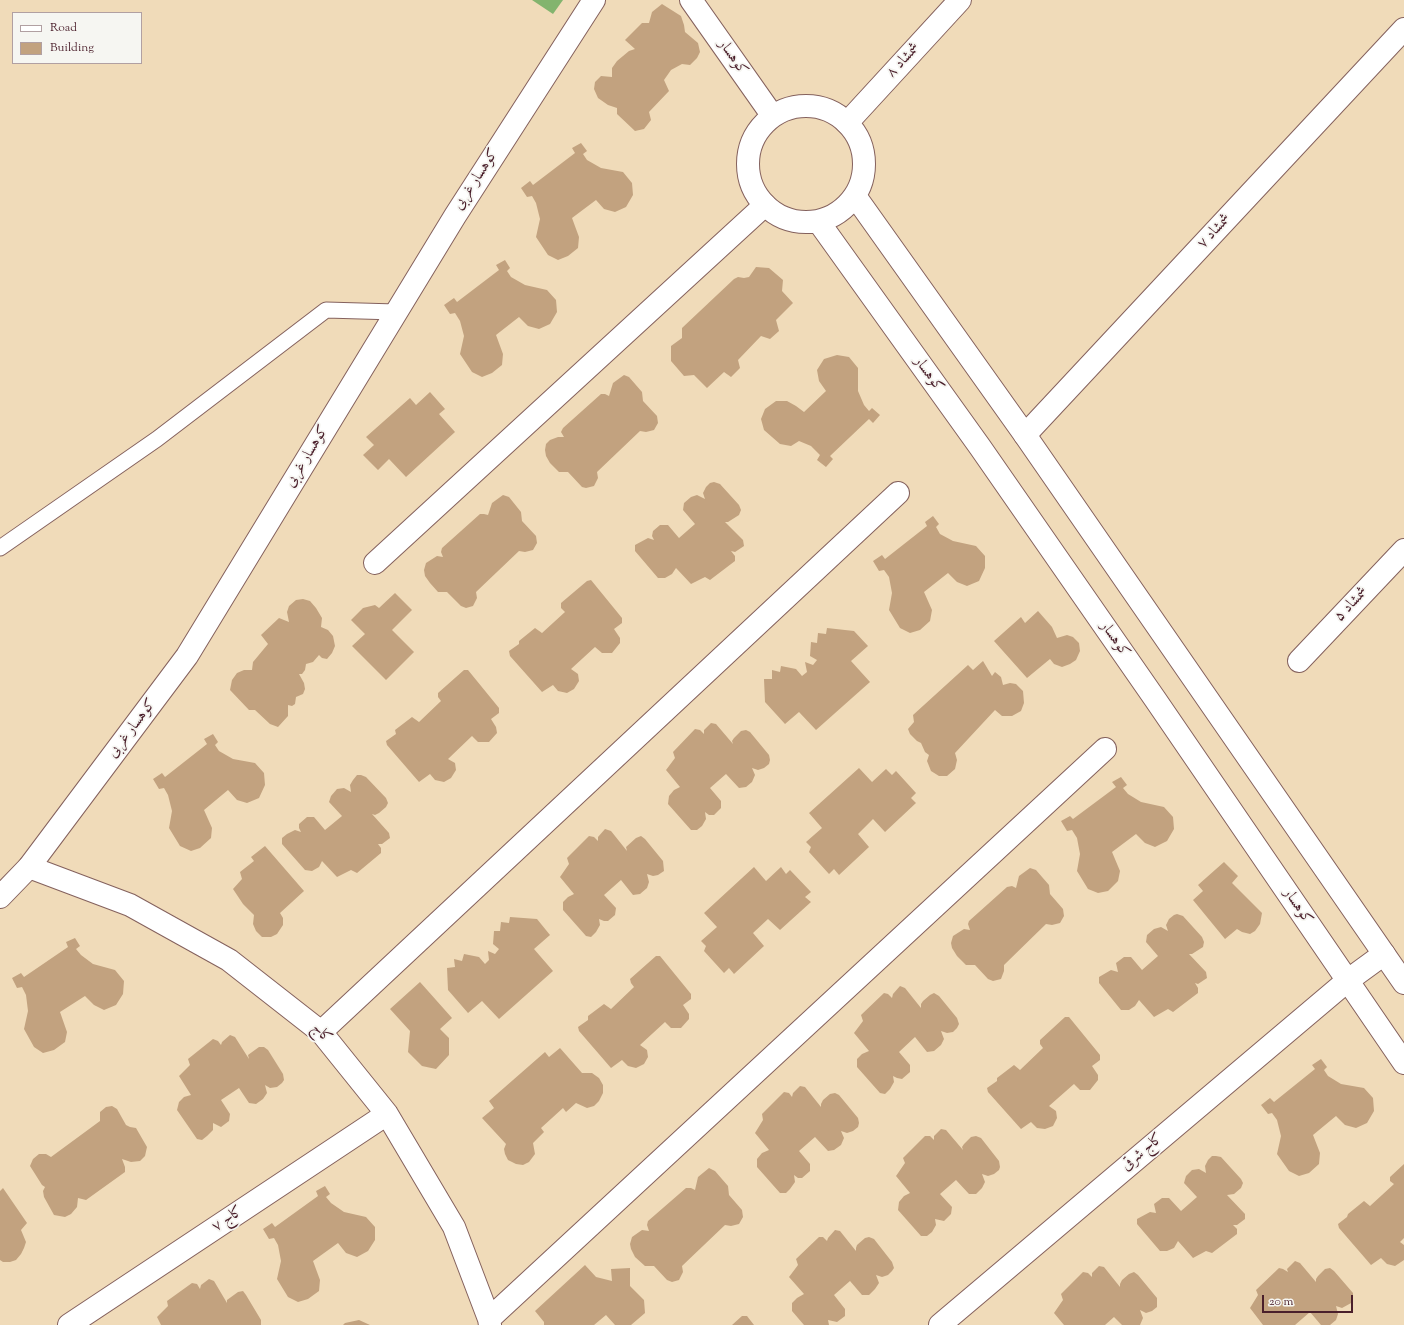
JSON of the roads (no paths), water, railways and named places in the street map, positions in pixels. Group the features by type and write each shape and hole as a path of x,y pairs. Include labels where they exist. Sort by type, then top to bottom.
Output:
{"street":[{"name":"کوهسار غربی","path":"0,897 29,867 187,656 455,216 594,0"},
{"name":"کوهسار","path":"691,0 772,115"},
{"name":"شمشاد ۸","path":"847,123 960,0"},
{"name":"شمشاد ۷","path":"1025,435 1404,29"},
{"path":"793,106 816,106 838,114 847,123 854,130 863,151 864,174 855,196 839,212 818,221 795,222 774,214 757,198 748,177 748,154 756,132 772,115 793,106"},
{"path":"855,196 1025,435 1404,983"},
{"path":"374,562 765,205"},
{"name":"کوهسار","path":"818,221 984,453 1155,699 1404,1063"},
{"path":"321,1032 898,493"},
{"name":"شمشاد ۵","path":"1299,660 1404,550"},
{"path":"490,1322 1105,749"},
{"name":"کاج","path":"29,867 130,905 229,960 321,1032 387,1114 454,1227 490,1322"},
{"name":"کاج شرقی","path":"940,1325 1347,981 1384,954"},
{"name":"کاج ۷","path":"69,1325 387,1114"}],"lane":[{"path":"0,548 157,439 326,310 396,312"}]}
